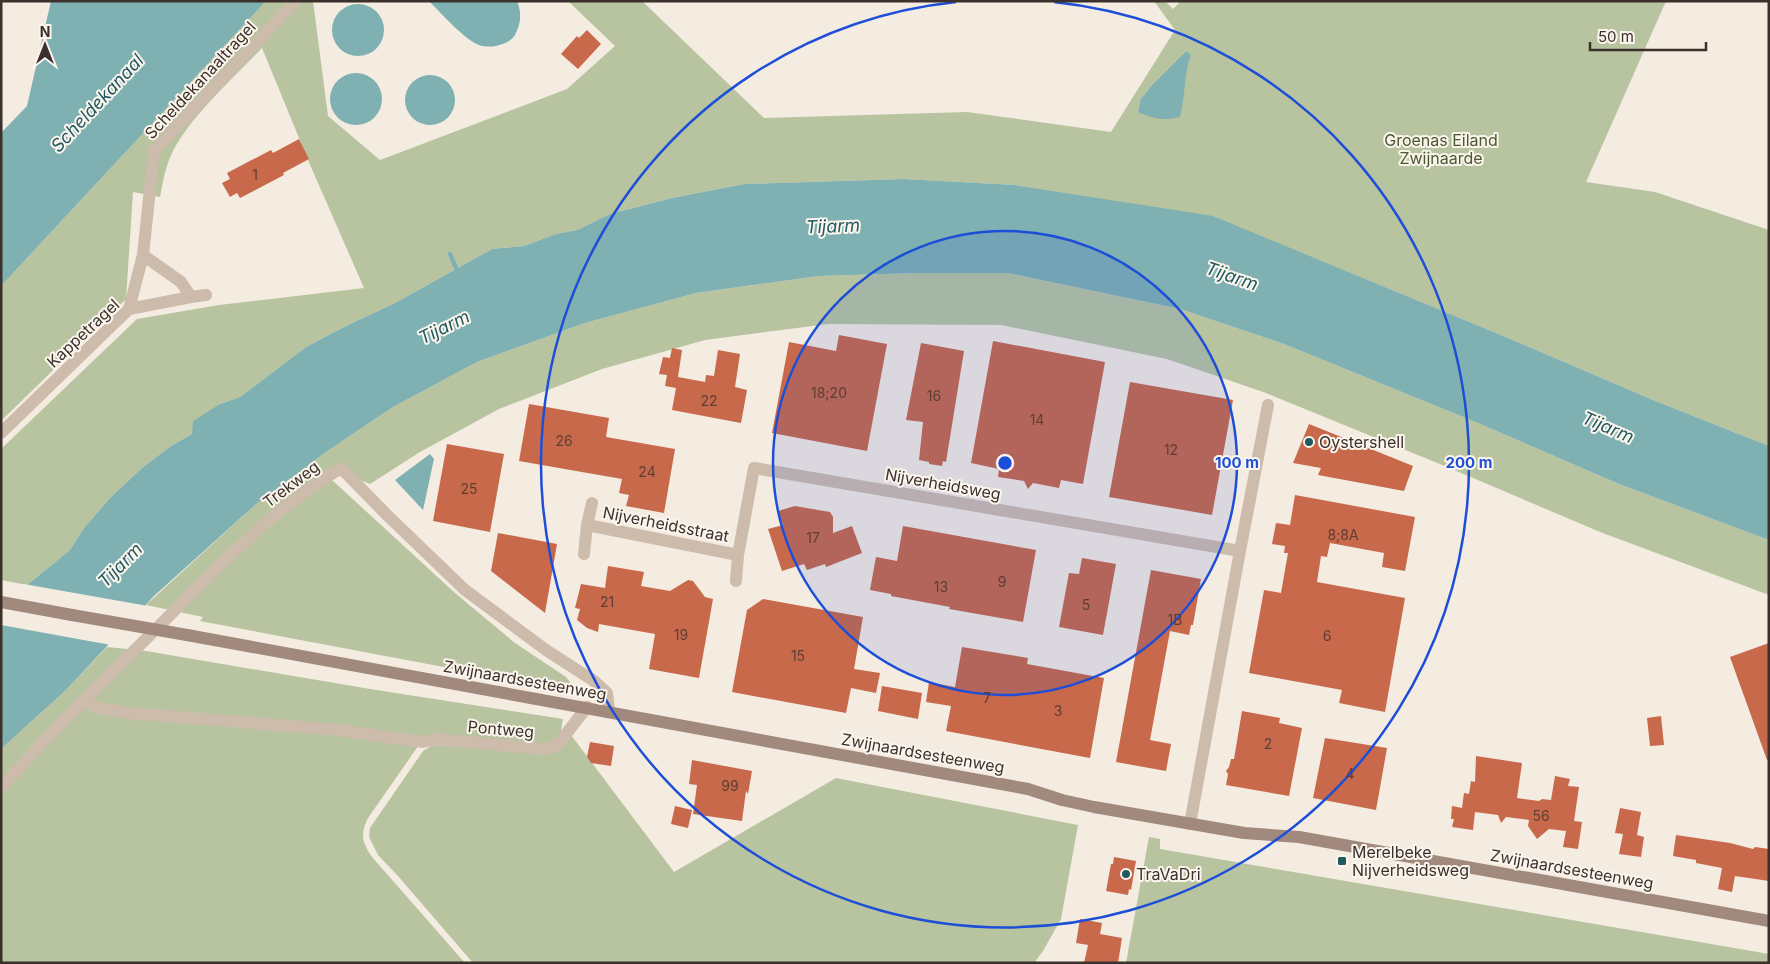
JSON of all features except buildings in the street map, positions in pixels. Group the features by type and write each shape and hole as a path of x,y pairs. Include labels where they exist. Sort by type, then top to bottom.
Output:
{"main road":[{"name":"Zwijnaardsesteenweg","path":"1,602 609,711 708,731 1028,789 1062,800 1190,824 1244,833 1299,837 1769,921"}],"street":[{"name":"Scheldekanaaltragel","path":"129,309 143,255 154,151 296,1"},
{"path":"143,255 181,282 191,297"},
{"name":"Kappetragel","path":"1,433 129,309 191,297 206,296"},
{"path":"1190,824 1268,405"},
{"name":"Trekweg","path":"1,788 83,700 223,563 304,492 341,468 465,590 607,692 609,711"},
{"name":"Nijverheidsweg","path":"736,581 738,555 754,468 1240,551"},
{"path":"584,554 587,525 592,503"},
{"name":"Nijverheidsstraat","path":"587,525 738,555"},
{"name":"Pontweg","path":"83,700 97,708 129,713 338,730 423,742 436,739 542,749 550,748 559,743 587,708"}],"green space":[{"name":"Groenas Eiland Zwijnaarde","path":"266,1 313,1 328,116 380,160 567,89 615,46 568,1 642,1 764,118 967,112 1111,132 1175,30 1154,1 1165,1 1173,9 1181,1 1666,1 1586,182 1655,192 1769,230 1769,446 1653,400 1316,259 1107,200 1015,185 904,179 744,184 672,198 610,214 577,230 556,234 524,246 492,249 395,303 306,347 240,397 220,404 192,434 171,446 143,467 111,497 84,528 70,550 27,585 1,580 1,449 137,319 219,305 364,288 262,48 209,102 184,133 168,163 160,197 133,192 126,299 1,421 1,286","holes":["1186,51 1191,55 1186,69 1138,112 1140,100 1152,85"]},
{"path":"1007,273 1180,309 1284,344 1473,421 1619,484 1769,540 1769,595 1600,532 1266,393 1167,359 1001,325 828,324 705,340 602,369 499,409 420,452 370,484 340,472 332,480 455,593 515,643 566,677 570,682 565,690 200,621 203,617 146,605 255,505 326,452 393,407 477,362 585,323 696,293 819,276"},
{"path":"107,647 146,651 563,719 560,737 546,745 421,742 365,824 363,838 372,857 465,963 1,963 1,749 66,690"},
{"path":"571,735 674,872 836,778 1078,825 1061,919 1034,963 473,963 378,855 369,837 370,828 423,751 431,746 547,753"},
{"path":"1149,837 1160,839 1160,849 1769,954 1769,963 1126,963"}],"water":[{"name":"Scheldekanaal","path":"51,1 266,1 1,286 1,133 27,106"},
{"path":"429,1 517,1 520,14 519,26 514,37 506,43 492,46 479,45 460,32"},
{"path":"358,4 368,6 376,12 382,20 384,30 382,40 376,48 368,54 358,56 348,54 340,48 334,40 332,30 334,20 340,12 348,6"},
{"path":"1186,51 1191,55 1188,63 1180,117 1159,119 1138,112 1140,100 1152,85"},
{"path":"356,73 366,75 374,81 380,89 382,99 380,109 374,117 366,123 356,125 346,123 338,117 332,109 330,99 332,89 338,81 346,75"},
{"path":"430,75 440,77 448,82 453,90 455,100 453,110 448,118 440,123 430,125 420,123 412,118 407,110 405,100 407,90 412,82 420,77"},
{"name":"Tijarm","path":"904,179 1015,185 1213,216 1653,400 1769,446 1769,540 1619,484 1473,421 1284,344 1180,309 1007,273 819,276 696,293 585,323 477,362 393,407 326,452 255,505 154,596 66,690 1,749 1,608 70,550 84,528 111,497 143,467 171,446 192,434 193,421 220,404 240,397 306,347 395,303 492,249 524,246 556,234 577,230 610,214 672,198 744,184"},
{"path":"430,454 434,459 423,510 395,480"}],"pier":[{"path":"24,584 148,606 111,645 1,625 1,605"}],"waterway":[{"path":"450,254 458,273"}],"place":[{"name":"Oystershell","path":"1309,442"},
{"name":"Merelbeke Nijverheidsweg","path":"1342,861"},
{"name":"TraVaDri","path":"1126,874"}]}
